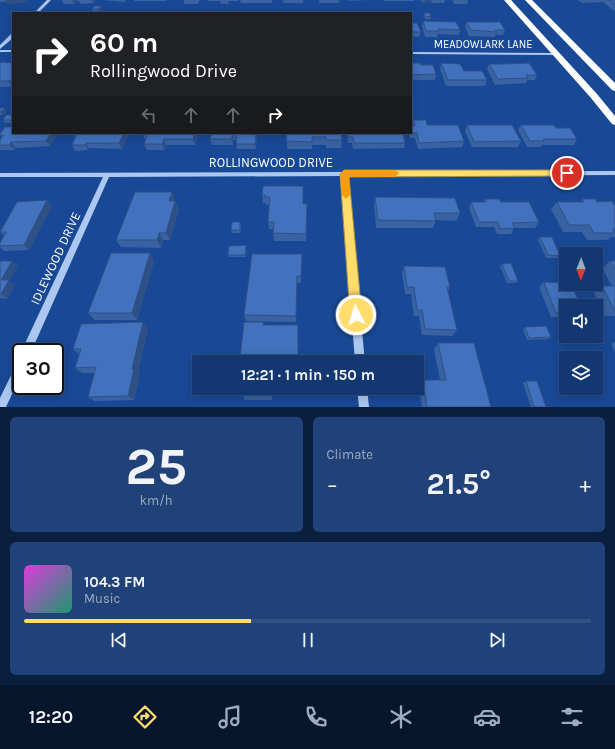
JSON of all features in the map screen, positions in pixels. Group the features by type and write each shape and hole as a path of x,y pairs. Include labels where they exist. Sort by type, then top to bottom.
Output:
{"highway":[{"path":"506,0 615,122"},
{"path":"528,0 615,88"}],"street":[{"path":"37,12 49,0"},
{"path":"0,48 12,36"},
{"path":"0,51 12,51"},
{"name":"MEADOWLARK LANE","path":"412,53 555,54"},
{"name":"ROLLINGWOOD DRIVE","path":"0,175 615,173"},
{"name":"IDLEWOOD DRIVE","path":"30,343 107,174"},
{"path":"344,174 359,355"},
{"path":"1,407 12,383"},
{"path":"363,395 364,407"}],"building":[{"path":"609,0 615,0 615,4"},
{"path":"95,6 101,6 98,9 92,9"},
{"path":"424,13 430,13 431,17 425,16"},
{"path":"423,21 456,22 460,30 438,29 439,31 426,31"},
{"path":"466,22 500,22 505,30 495,30 497,32 471,30"},
{"path":"412,23 417,23 421,32 412,32"},
{"path":"0,63 12,63 12,78 9,81 0,81"},
{"path":"412,63 433,65 436,74 412,75"},
{"path":"441,63 460,64 464,71 482,71 487,80 448,80"},
{"path":"529,63 537,75 526,75 528,78 498,79 489,64 504,64"},
{"path":"0,108 5,108 0,112"},
{"path":"6,115 12,115 12,120 3,120"},
{"path":"413,120 426,120 427,125 458,125 464,141 419,143 417,133 412,133 412,126 415,126"},
{"path":"12,125 12,134 50,134 46,141 11,142 10,145 0,145 0,140 4,135 0,134 5,127 10,127"},
{"path":"467,125 512,125 521,141 474,142"},
{"path":"521,125 554,125 556,128 570,128 577,139 543,139 544,141 530,141"},
{"path":"77,134 124,134 119,143 86,143 85,145 72,145"},
{"path":"148,134 195,134 193,139 164,139 162,144 144,144"},
{"path":"212,134 232,134 232,139 210,139"},
{"path":"237,134 256,134 255,144 236,144"},
{"path":"287,134 341,134 342,140 326,140 326,137 312,137 312,142 286,141"},
{"path":"348,134 403,134 405,143 354,143 353,137 349,137"},
{"path":"263,186 303,186 303,204 307,204 306,234 273,233 274,222 268,222 270,197 265,197 265,195 262,195"},
{"path":"135,192 172,192 169,201 175,201 166,233 159,233 157,240 116,240"},
{"path":"375,197 455,198 460,213 434,213 436,221 378,220"},
{"path":"485,199 499,199 501,202 529,202 539,222 512,223 515,228 500,229 498,222 479,222 471,202 486,202"},
{"path":"582,199 596,199 597,202 612,201 615,206 615,229 613,229 615,233 594,233 589,225 569,225 557,202 584,202"},
{"path":"47,200 24,245 0,246 6,232 0,232 17,202"},
{"path":"232,222 240,222 240,230 231,230"},
{"path":"540,237 552,237 559,254 559,256 548,255"},
{"path":"246,245 245,255 228,255 229,246"},
{"path":"111,253 150,253 132,313 88,313"},
{"path":"252,254 302,254 301,276 297,276 296,316 244,315"},
{"path":"0,261 12,261 1,280 9,280 1,294 0,294"},
{"path":"610,261 615,261 615,269"},
{"path":"511,263 518,281 509,281 502,264"},
{"path":"404,266 445,267 450,287 447,287 457,330 425,329 422,310 417,310 414,287 407,287"},
{"path":"544,282 559,283 559,291 574,291 578,299 559,299 559,313 556,313"},
{"path":"603,286 615,286 614,309 603,288"},
{"path":"143,322 132,369 134,369 128,396 88,397 96,367 75,368 81,349 73,349 81,324"},
{"path":"244,322 264,322 263,325 298,325 298,355 240,355"},
{"path":"546,326 551,337 529,338 525,327"},
{"path":"438,343 474,343 491,407 427,407 424,380 446,380"},
{"path":"526,381 537,381 546,407 534,407"}],"slow traffic":[{"path":"346,195 344,174 395,173"}],"route":[{"path":"356,315 344,174 567,173"}]}
